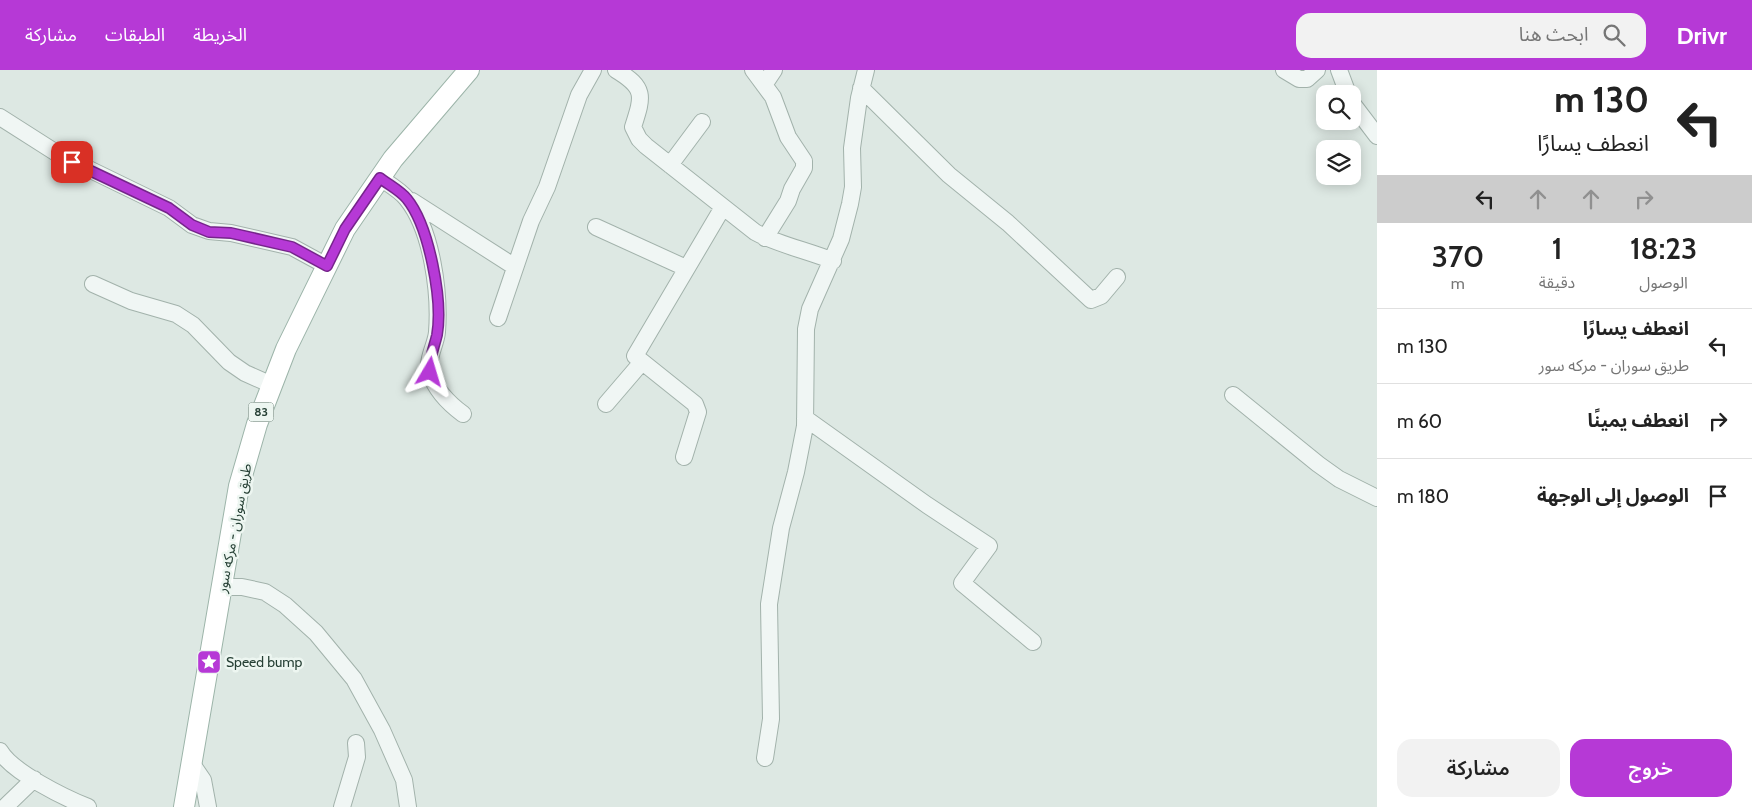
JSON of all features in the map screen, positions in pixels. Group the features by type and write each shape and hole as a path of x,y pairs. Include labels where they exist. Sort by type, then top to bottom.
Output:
{"main road":[{"name":"طريق سوران - مركه سور","path":"184,807 239,486 256,424 286,349 345,229 394,159 469,70"}],"street":[{"path":"498,318 579,95 593,70"},
{"path":"616,70 630,78 640,90 641,99 634,127 639,138 723,207 766,238 803,248 833,260"},
{"path":"754,70 779,110 788,137 804,161 804,168 792,189 788,202 766,238"},
{"path":"764,85 774,70"},
{"path":"765,758 771,719 769,604 781,528 796,472 805,418 806,328 810,309 833,260 850,204 853,187 852,148 861,88 866,70"},
{"path":"1284,70 1299,79 1307,79 1317,70"},
{"path":"1339,70 1345,85"},
{"path":"861,88 949,175 1008,223 1091,300 1101,296 1118,277"},
{"path":"1361,115 1377,136"},
{"path":"0,117 58,154 169,208 192,225 209,232 239,234 292,247 327,266"},
{"path":"670,164 702,122"},
{"path":"380,178 406,198 516,267"},
{"path":"406,198 421,219 436,286 437,326 430,359 430,372 448,403 463,414"},
{"path":"684,457 698,412 695,404 635,356 723,207"},
{"path":"596,227 686,268"},
{"path":"93,284 131,301 176,314 193,326 229,362 245,373 272,385"},
{"path":"606,404 642,362"},
{"path":"1233,395 1318,464 1339,479 1377,498"},
{"path":"805,418 927,505 989,546 962,583 1033,642"},
{"path":"222,587 242,587 265,592 285,605 316,633 354,679 382,730 404,780 408,807"},
{"path":"342,807 357,757 356,743"},
{"path":"0,751 53,792 88,807"},
{"path":"174,807 192,764"},
{"path":"192,764 203,780 208,807"},
{"path":"4,807 34,779"}],"place":[{"name":"Speed bump","path":"209,662"}],"route":[{"path":"72,162 124,185 169,208 192,225 209,232 231,233 264,239 292,247 327,266 345,229 380,178 406,198 421,219 436,286 438,318 430,359 430,372"}]}
